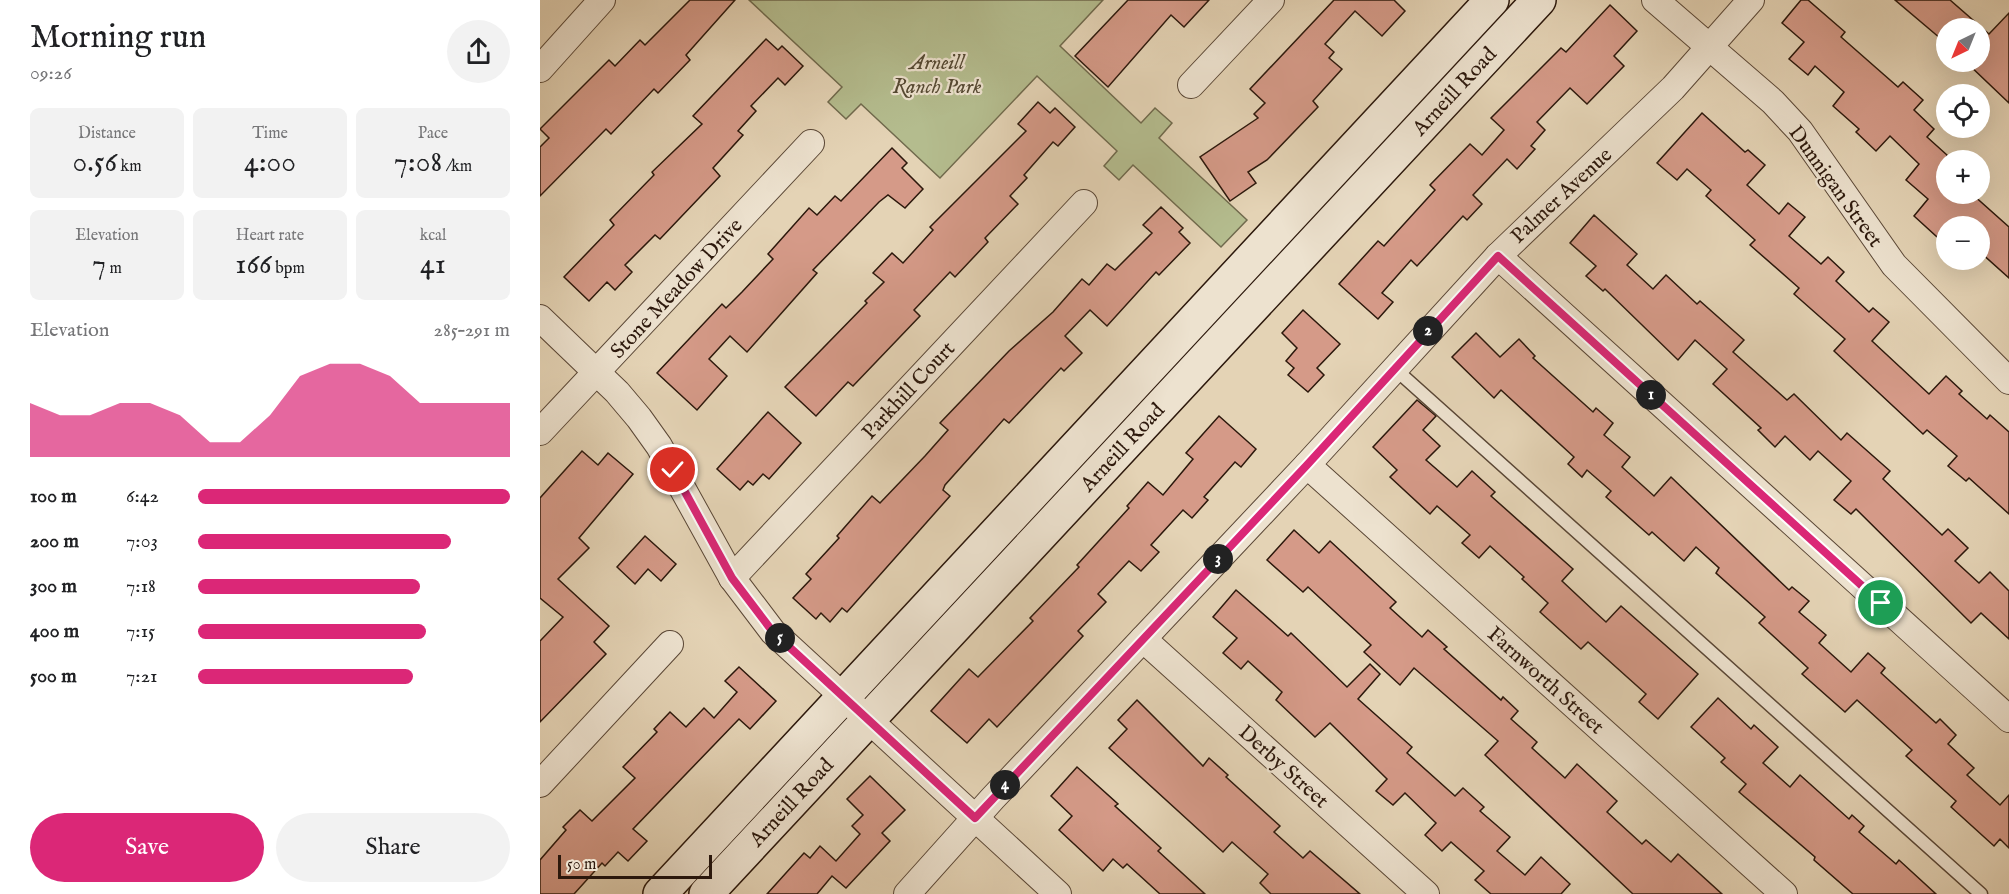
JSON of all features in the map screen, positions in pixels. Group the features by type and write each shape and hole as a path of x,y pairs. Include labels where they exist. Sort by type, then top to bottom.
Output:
{"main road":[{"name":"Arneill Road","path":"706,894 855,709 1290,214 1492,0"},
{"name":"Arneill Road","path":"660,894 855,709 1539,0"}],"street":[{"path":"540,69 602,0"},
{"path":"1191,86 1271,0"},
{"name":"Dunnigan Street","path":"1655,0 1773,102 1800,131 1894,265 2009,381"},
{"name":"Palmer Avenue","path":"907,894 975,818 1307,465 1498,256 1673,88 1751,0"},
{"name":"Stone Meadow Drive","path":"540,432 810,143"},
{"name":"Parkhill Court","path":"732,578 1084,203"},
{"path":"1498,256 2009,718"},
{"path":"540,318 618,392 660,446 732,578 773,632 1058,894"},
{"name":"Farnworth Street","path":"1307,465 1784,894"},
{"name":"Derby Street","path":"1143,639 1426,894"},
{"path":"541,782 670,644"}],"lane":[{"path":"1394,368 1981,894"}],"green space":[{"name":"Arneill Ranch Park","path":"749,0 1103,0 1060,46 1141,123 1155,108 1172,123 1159,138 1247,220 1221,247 1133,165 1119,180 1104,166 1117,151 1037,76 940,178 861,104 846,119 828,102 842,87"}],"building":[{"path":"690,0 735,0 686,55 690,60 658,93 654,89 611,134 606,129 540,196 540,147 549,138 540,129 609,60 615,66 640,40 645,45"},
{"path":"1128,0 1209,0 1184,27 1171,15 1108,87 1075,56"},
{"path":"1334,0 1394,0 1405,11 1382,36 1355,11 1325,44 1334,52 1329,58 1342,69 1313,101 1318,107 1267,160 1248,172 1256,183 1230,201 1200,157 1258,118 1254,114 1265,103 1250,89"},
{"path":"1801,0 1808,0 1845,32 1841,37 1898,87 1903,82 1923,100 1914,110 1934,129 1927,137 1941,150 1936,150 1936,204 1983,204 2009,227 2009,278 1990,261 1990,216 1936,216 1936,236 1914,216 1928,199 1906,180 1919,164 1890,136 1876,151 1856,132 1859,129 1833,106 1844,92 1815,66 1808,75 1789,59 1804,42 1782,23"},
{"path":"1895,0 1950,0 1971,18 1936,18 1936,35"},
{"path":"1610,5 1637,31 1614,56 1624,66 1587,104 1570,88 1537,122 1545,130 1531,146 1535,149 1517,169 1507,159 1473,195 1482,204 1467,220 1463,216 1417,266 1411,260 1382,293 1393,302 1378,319 1339,284 1378,241 1384,246 1435,190 1430,185 1470,144 1482,155 1504,130 1491,118 1561,48 1566,52"},
{"path":"2009,13 2009,103 1976,72 1990,72 1990,33"},
{"path":"766,39 778,50 782,46 803,66 785,85 778,78 751,106 756,111 738,131 743,135 713,168 720,176 660,239 655,235 625,265 632,272 615,290 607,282 589,301 564,277 614,225 610,220 654,175 652,172 702,124 693,116"},
{"path":"1038,102 1050,113 1055,108 1075,127 1058,146 1053,142 1024,175 1027,178 1010,196 1018,204 985,238 988,242 955,277 950,272 914,310 920,316 853,386 848,382 816,416 785,387 867,303 865,301 884,282 873,273 892,253 903,263 933,230 930,227 1026,131 1018,124"},
{"path":"1702,113 1745,152 1748,150 1765,165 1747,185 1779,214 1788,203 1805,217 1789,236 1821,264 1828,257 1844,272 1836,281 1869,312 1873,308 1889,322 1872,341 1929,394 1946,376 1962,391 1959,394 1987,419 1990,415 2009,432 2009,514 1969,478 1966,481 1948,466 1957,456 1927,430 1923,434 1834,351 1845,339 1794,294 1799,288 1750,245 1755,240 1706,196 1711,190 1687,169 1677,180 1657,163"},
{"path":"892,148 907,163 902,168 923,189 905,208 888,195 879,202 813,270 817,273 747,352 730,336 709,359 727,376 697,410 657,373 722,304 726,308 773,259 768,254 809,208 817,215 835,196 841,201"},
{"path":"1161,207 1183,228 1179,232 1190,243 1159,275 1156,272 1107,326 1090,310 1065,336 1082,353 1064,371 1061,368 1009,423 1004,419 945,485 943,490 950,496 847,612 842,608 830,622 821,613 816,619 793,598 811,579 806,574 839,538 837,536 872,496 880,503 925,456 948,430 940,423 1009,351 1053,312 1082,279 1089,285 1107,264 1115,270 1152,233 1143,225"},
{"path":"1594,215 1637,254 1627,265 1653,289 1666,275 1697,304 1700,301 1744,340 1733,352 1787,400 1794,394 1841,440 1847,433 1890,471 1883,479 1942,535 1948,529 1968,548 1955,561 1979,583 1990,572 2009,591 2009,639 1981,613 1971,623 1856,509 1851,514 1834,500 1851,481 1818,451 1810,460 1785,436 1775,447 1758,430 1761,428 1713,384 1727,369 1695,340 1678,360 1605,289 1603,291 1586,276 1596,266 1570,243"},
{"path":"1303,310 1340,344 1317,368 1324,375 1308,392 1288,375 1294,368 1286,361 1297,348 1282,333"},
{"path":"1476,333 1500,357 1519,339 1535,356 1533,358 1593,412 1596,408 1613,423 1604,435 1630,457 1622,467 1654,496 1671,477 1789,590 1792,587 1809,601 1799,612 1826,635 1819,643 1851,672 1868,653 1885,668 1881,673 1936,723 1940,719 1956,735 1948,744 1974,768 1967,775 2000,805 2009,795 2009,848 2000,839 1994,846 1951,807 1956,801 1906,756 1912,750 1857,700 1845,712 1802,674 1808,668 1759,623 1765,617 1716,573 1719,568 1696,547 1684,561 1652,532 1649,535 1606,497 1611,491 1587,470 1582,477 1568,464 1574,457 1501,390 1494,398 1452,357"},
{"path":"1417,400 1436,416 1423,430 1440,446 1426,460 1457,487 1472,471 1495,492 1491,496 1573,569 1562,581 1606,622 1621,606 1698,674 1658,719 1639,702 1646,694 1588,642 1581,649 1540,612 1548,603 1490,546 1479,558 1462,543 1470,535 1437,506 1430,514 1390,477 1397,470 1373,447"},
{"path":"768,412 801,443 769,479 763,474 753,485 748,481 740,490 717,469"},
{"path":"1219,416 1256,449 1241,467 1235,462 1204,497 1208,500 1192,518 1183,510 1151,545 1159,552 1141,571 1129,561 1098,594 1106,602 1078,631 1083,636 997,727 989,719 967,743 931,711 969,669 978,677 1033,621 1030,618 1079,567 1077,565 1129,508 1127,506 1148,482 1163,495 1193,459 1186,453"},
{"path":"582,451 598,465 608,453 633,474 579,538 589,548 558,579 609,626 594,642 606,654 540,722 540,641 563,617 540,598 540,498"},
{"path":"1294,530 1319,553 1330,541 1396,602 1390,608 1422,637 1428,630 1447,647 1444,649 1501,700 1503,697 1518,711 1511,719 1537,742 1532,748 1565,778 1577,764 1617,801 1607,812 1642,844 1646,840 1671,862 1678,854 1722,894 1633,894 1485,755 1498,741 1414,668 1400,685 1364,652 1371,645 1308,587 1303,592 1267,560"},
{"path":"645,536 676,564 661,581 648,569 635,584 617,567"},
{"path":"1236,590 1288,636 1291,633 1347,687 1370,664 1380,674 1358,699 1412,747 1407,753 1455,796 1463,788 1484,807 1480,811 1510,837 1497,851 1525,875 1541,857 1570,884 1561,894 1491,894 1475,880 1484,871 1451,842 1442,851 1425,835 1436,823 1405,793 1393,805 1376,791 1387,779 1330,723 1315,737 1276,700 1282,692 1248,661 1241,669 1223,653 1237,638 1213,617"},
{"path":"739,667 776,701 750,729 739,719 633,829 647,841 628,861 618,852 605,866 602,863 574,894 540,894 540,860 566,830 563,827 580,810 592,821 635,778 623,767 657,732 654,729 670,712 686,727 704,708 714,718 737,692 725,681"},
{"path":"1718,698 1751,729 1754,725 1778,747 1763,763 1790,787 1800,775 1849,819 1852,815 1864,826 1859,832 1896,864 1899,860 1936,894 1853,894 1814,860 1815,857 1739,792 1746,784 1721,762 1725,758 1691,727"},
{"path":"1137,700 1203,766 1209,758 1228,775 1226,777 1280,826 1274,832 1303,858 1310,851 1360,894 1271,894 1260,883 1268,874 1232,842 1223,852 1109,748 1127,729 1118,720"},
{"path":"1077,767 1118,804 1115,806 1161,848 1158,851 1205,894 1160,894 1127,864 1123,868 1113,859 1103,871 1059,830 1072,816 1051,796"},
{"path":"870,776 905,810 882,833 890,841 846,888 832,876 817,894 767,894 804,853 810,858 820,846 836,861 860,834 852,826 863,815 847,799"}],"route":[{"path":"673,470 732,578 773,632 975,818 1307,465 1498,256 1881,603"}]}
